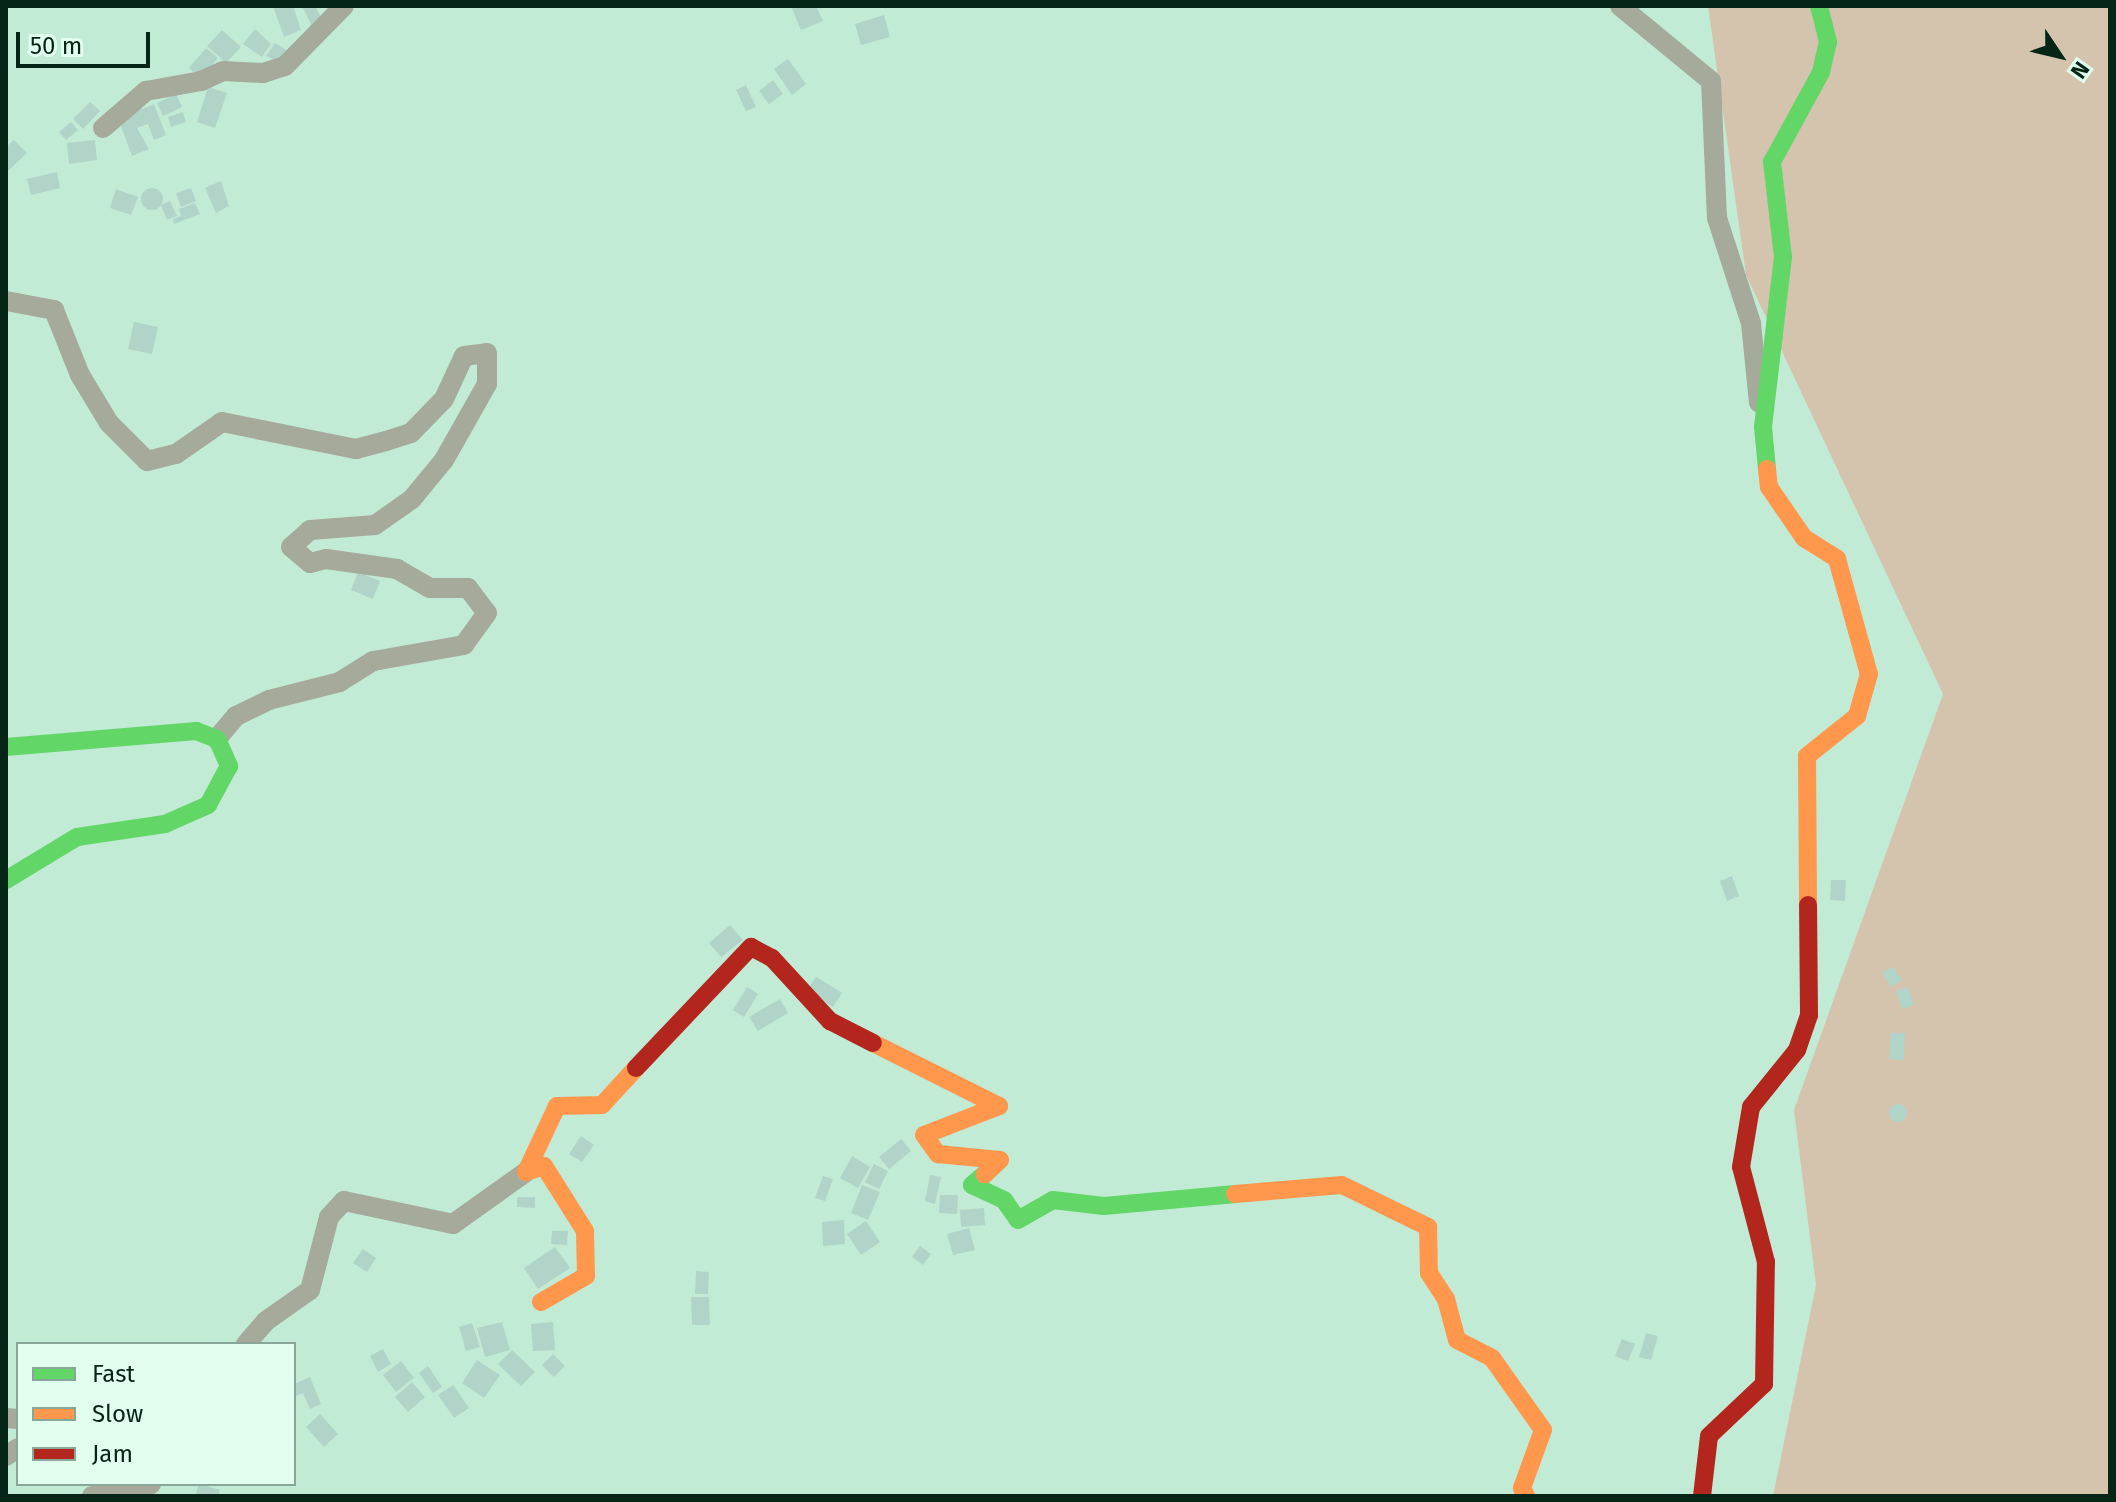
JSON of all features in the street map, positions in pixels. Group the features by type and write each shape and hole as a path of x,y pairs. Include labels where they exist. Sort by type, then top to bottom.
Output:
{"street":[{"path":"103,128 146,91 201,81 223,71 263,73 285,66 344,6"},
{"path":"1620,6 1711,81 1717,218 1751,323 1769,487 1804,538 1837,559 1869,674 1857,716 1807,756 1809,1015 1797,1050 1751,1107 1741,1167 1766,1262 1764,1384 1709,1436 1702,1496"},
{"path":"1763,427 1783,257 1772,162 1821,72 1828,42 1819,6"},
{"path":"6,301 54,310 80,375 109,423 147,461 176,454 222,422 356,449 386,441 411,433 444,399 464,356 487,353 487,384 444,460 412,499 375,525 310,530 291,547 310,563 326,559 397,569 430,588 468,588 487,613 464,645 373,661 340,682 269,700 236,716 217,739"},
{"path":"6,747 196,731 217,739 229,766 208,805 165,824 77,837 6,880"},
{"path":"526,1172 557,1106 602,1105 751,947 772,958 830,1021 999,1106 924,1135 938,1154 1000,1160 972,1185 1004,1200 1018,1220 1053,1200 1104,1206 1342,1185 1428,1227 1429,1273 1446,1299 1457,1340 1492,1358 1543,1430 1522,1488 1526,1496"},
{"path":"248,1342 266,1321 310,1290 329,1217 344,1201 453,1224 526,1172 544,1166 585,1231 586,1276 541,1302"},
{"path":"92,1496 132,1493 147,1486"}],"shaded area":[{"path":"1708,6 2110,6 2110,1496 1773,1496 1816,1285 1794,1110 1943,694 1746,275"}],"building":[{"path":"273,6 293,6 301,30 284,37"},
{"path":"302,6 315,6 323,21 314,30"},
{"path":"791,6 816,6 823,21 801,30"},
{"path":"884,15 890,37 861,45 855,24"},
{"path":"255,29 271,44 262,57 243,44"},
{"path":"222,30 241,47 226,63 207,46"},
{"path":"275,43 291,53 283,64 266,56"},
{"path":"206,48 218,58 201,79 189,68"},
{"path":"788,59 806,84 792,95 774,69"},
{"path":"773,80 783,94 769,104 759,91"},
{"path":"746,85 756,107 746,111 736,90"},
{"path":"208,87 227,93 215,128 197,122"},
{"path":"176,94 182,107 163,116 157,103"},
{"path":"90,102 100,111 83,129 73,119"},
{"path":"154,104 166,135 154,140 148,124 137,128 149,149 132,156 118,118"},
{"path":"183,112 186,122 171,127 168,117"},
{"path":"71,122 78,130 66,140 59,132"},
{"path":"14,140 27,153 6,173 6,147"},
{"path":"95,140 97,160 69,164 67,143"},
{"path":"57,172 60,188 31,195 27,179"},
{"path":"221,181 229,206 216,213 205,188"},
{"path":"152,188 160,191 163,199 160,207 152,210 144,207 141,199 144,191"},
{"path":"191,188 196,201 181,207 176,193"},
{"path":"116,189 138,197 131,215 110,208"},
{"path":"170,201 177,216 167,220 161,205"},
{"path":"195,203 200,214 174,224 173,219 181,216 179,209"},
{"path":"134,322 158,327 152,354 128,349"},
{"path":"358,572 380,581 373,599 351,590"},
{"path":"1732,876 1739,896 1727,901 1720,881"},
{"path":"1831,880 1846,880 1845,901 1830,900"},
{"path":"730,925 743,940 721,957 709,943"},
{"path":"1893,967 1902,980 1891,987 1882,973"},
{"path":"816,977 842,993 833,1007 807,990"},
{"path":"747,987 758,994 744,1017 733,1010"},
{"path":"1908,987 1914,1005 1902,1009 1896,991"},
{"path":"780,999 788,1013 758,1031 749,1017"},
{"path":"1891,1033 1905,1033 1904,1060 1889,1059"},
{"path":"1894,1104 1902,1104 1907,1113 1905,1120 1894,1122 1889,1117 1889,1109"},
{"path":"581,1136 594,1145 582,1162 569,1154"},
{"path":"901,1139 911,1151 889,1169 879,1157"},
{"path":"852,1156 870,1167 858,1188 840,1178"},
{"path":"874,1164 888,1171 879,1189 865,1182"},
{"path":"930,1175 941,1177 935,1204 925,1201"},
{"path":"823,1176 833,1179 825,1201 815,1198"},
{"path":"862,1185 880,1192 868,1220 851,1213"},
{"path":"940,1195 958,1195 957,1214 939,1213"},
{"path":"517,1197 535,1197 535,1208 517,1207"},
{"path":"984,1208 985,1225 961,1227 960,1210"},
{"path":"844,1220 845,1244 823,1246 822,1222"},
{"path":"866,1221 880,1242 861,1255 847,1234"},
{"path":"969,1228 975,1250 953,1255 947,1234"},
{"path":"552,1231 568,1231 567,1245 551,1244"},
{"path":"920,1246 931,1254 923,1265 912,1257"},
{"path":"555,1247 570,1268 538,1289 524,1268"},
{"path":"363,1249 376,1258 367,1272 353,1263"},
{"path":"696,1271 709,1272 708,1294 695,1294"},
{"path":"691,1297 709,1297 710,1325 692,1325"},
{"path":"502,1322 510,1350 485,1357 477,1328"},
{"path":"553,1322 555,1350 533,1351 531,1324"},
{"path":"472,1323 480,1347 466,1351 459,1327"},
{"path":"1646,1333 1658,1336 1651,1360 1639,1357"},
{"path":"1622,1339 1635,1344 1628,1361 1615,1356"},
{"path":"383,1349 391,1364 378,1372 370,1356"},
{"path":"512,1350 535,1372 521,1386 498,1364"},
{"path":"553,1354 565,1366 554,1377 542,1365"},
{"path":"477,1360 500,1375 484,1398 462,1383"},
{"path":"401,1361 414,1378 396,1392 383,1375"},
{"path":"428,1366 442,1387 433,1393 419,1373"},
{"path":"310,1377 321,1404 310,1409 303,1393 296,1396 296,1383"},
{"path":"412,1382 425,1397 408,1412 395,1397"},
{"path":"453,1385 469,1408 454,1418 438,1395"},
{"path":"320,1414 338,1434 324,1447 306,1427"},
{"path":"198,1486 220,1490 218,1496 195,1496"}],"traffic: fast":[{"path":"1767,469 1763,427 1783,257 1772,162 1821,72 1828,42 1819,6"},
{"path":"6,747 196,731 217,739 229,766 208,805 165,824 77,837 6,880"},
{"path":"985,1174 972,1185 1004,1200 1018,1220 1053,1200 1104,1206 1235,1194"}],"traffic: slow":[{"path":"1767,469 1769,487 1804,538 1837,559 1869,674 1857,716 1807,756 1808,905"},
{"path":"873,1043 999,1106 924,1135 938,1154 1000,1160 985,1174"},
{"path":"541,1302 586,1276 585,1231 544,1166 526,1172 557,1106 602,1105 636,1068"},
{"path":"1235,1194 1342,1185 1428,1227 1429,1273 1446,1299 1457,1340 1492,1358 1543,1430 1522,1488 1526,1496"}],"traffic: jam":[{"path":"1702,1496 1709,1436 1764,1384 1766,1262 1741,1167 1751,1107 1797,1050 1809,1015 1808,905"},
{"path":"636,1068 751,947 772,958 830,1021 873,1043"}]}
